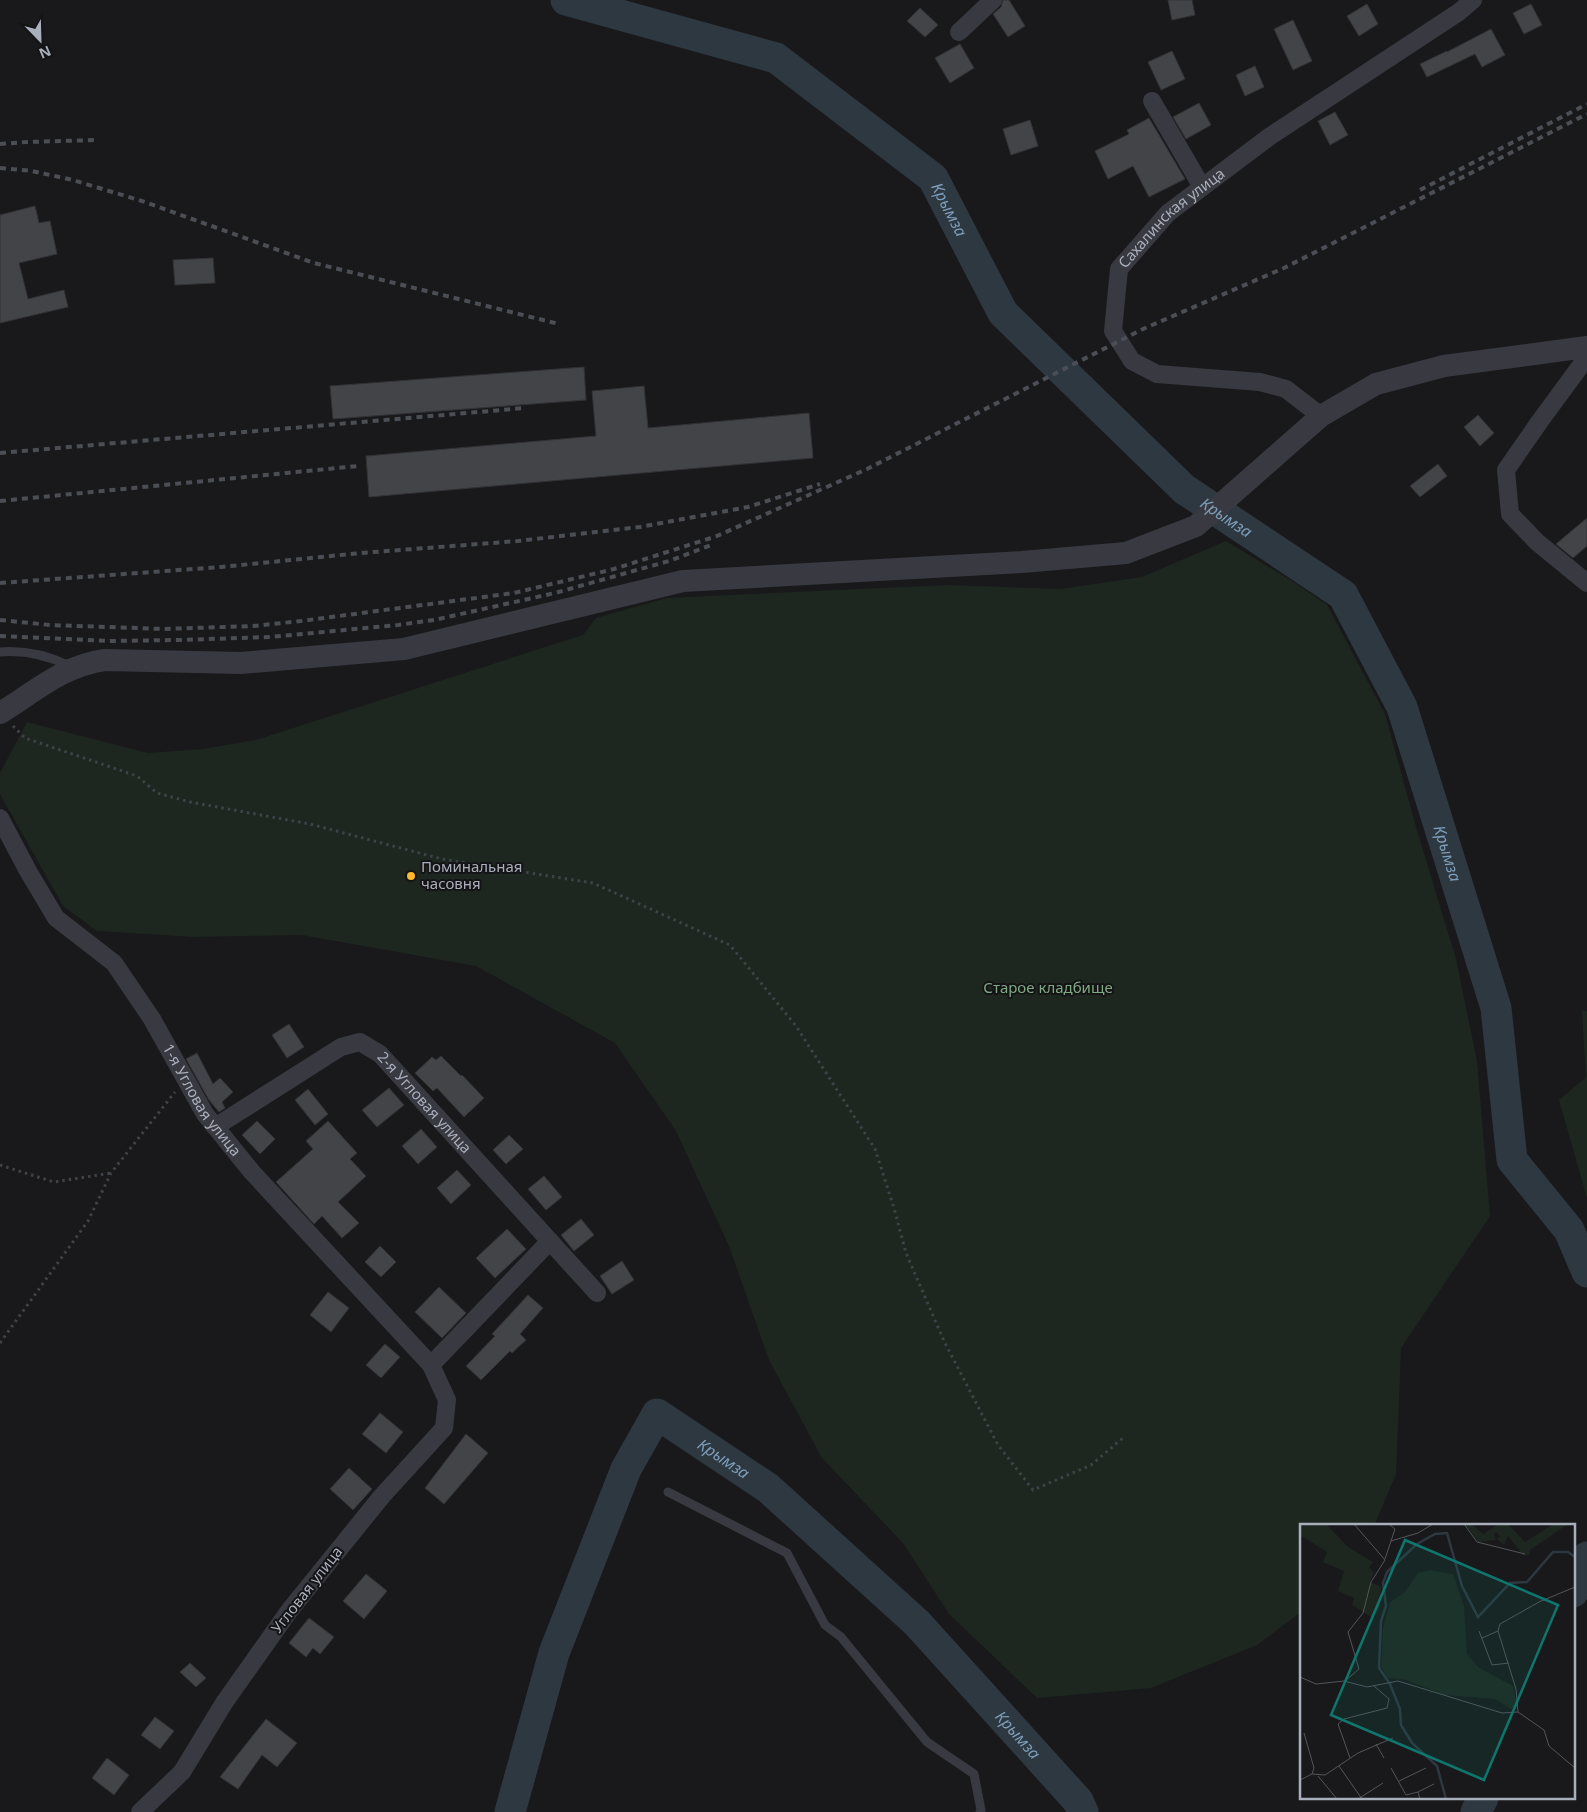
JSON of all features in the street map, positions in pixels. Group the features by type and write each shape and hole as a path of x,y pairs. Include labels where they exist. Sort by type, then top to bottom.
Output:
{"street":[{"path":"959,32 993,0"},
{"name":"Сахалинская улица","path":"1321,416 1286,389 1260,382 1157,374 1132,361 1113,331 1119,269 1168,213 1202,187 1269,137 1459,12 1473,0"},
{"path":"1152,101 1202,187"},
{"path":"0,713 54,677 89,662 105,660 241,663 404,649 683,581 1022,562 1126,553 1196,526 1321,416 1376,384 1444,366 1587,347"},
{"path":"1587,357 1506,470 1510,514 1537,542 1587,583"},
{"name":"1-я Угловая улица","path":"0,818 56,918 114,962 152,1020 214,1127 252,1172 431,1365"},
{"name":"2-я Угловая улица","path":"214,1127 340,1047 360,1042 380,1054 597,1293"},
{"path":"431,1365 550,1241"},
{"name":"Угловая улица","path":"140,1812 182,1772 224,1704 289,1611 382,1496 444,1428 447,1400 431,1365"}],"lane":[{"path":"0,652 12,651 54,658 72,668"},
{"path":"668,1492 786,1553 825,1625 841,1637 927,1742 974,1774 980,1812"}],"path":[{"path":"0,713 25,738 137,776 157,793 190,802 310,824 442,859 594,883 730,945 796,1026 875,1148 906,1253 944,1341 998,1445 1004,1453 1034,1490 1091,1465 1123,1438"},
{"path":"0,1343 88,1221 111,1173 185,1078"},
{"path":"0,1165 54,1182 111,1173"}],"green space":[{"name":"Старое кладбище","path":"1226,541 1292,581 1327,605 1385,714 1416,827 1456,959 1477,1061 1490,1216 1401,1348 1396,1474 1375,1524 1300,1524 1300,1613 1257,1645 1151,1688 1037,1698 949,1614 903,1543 822,1458 769,1360 729,1246 676,1131 615,1043 476,966 302,935 193,937 97,931 63,906 0,794 0,773 27,722 148,753 203,749 256,740 583,635 596,618 667,598 948,585 1060,589 1142,577"},
{"path":"1582,1010 1587,1011 1587,1198 1559,1100 1586,1077"}],"building":[{"path":"1003,0 1009,0 1025,26 1008,37 993,14 1001,7"},
{"path":"1168,0 1192,0 1195,15 1172,20"},
{"path":"1367,4 1378,24 1359,36 1347,16"},
{"path":"1531,4 1542,25 1524,34 1513,13"},
{"path":"920,8 938,25 925,37 907,21"},
{"path":"1293,20 1312,61 1293,70 1274,29"},
{"path":"1491,29 1505,55 1482,67 1475,54 1427,77 1420,64"},
{"path":"960,44 974,68 950,83 935,58"},
{"path":"1172,51 1185,79 1161,90 1148,62"},
{"path":"1255,66 1264,87 1245,96 1236,75"},
{"path":"1199,103 1211,125 1186,139 1173,117"},
{"path":"1335,112 1348,135 1330,145 1318,121"},
{"path":"1149,118 1185,179 1149,197 1133,166 1108,179 1095,151 1129,134 1127,130"},
{"path":"1030,120 1038,146 1011,155 1003,129"},
{"path":"35,206 39,223 50,221 57,254 19,263 28,299 64,290 68,307 0,323 0,215"},
{"path":"213,258 215,283 175,285 173,260"},
{"path":"584,367 586,400 333,419 330,386"},
{"path":"644,386 648,428 809,413 813,458 369,497 366,456 596,436 592,391"},
{"path":"1478,415 1494,433 1480,446 1464,427"},
{"path":"1438,464 1447,476 1420,497 1410,486"},
{"path":"1587,518 1587,546 1573,558 1556,544"},
{"path":"289,1024 304,1047 287,1058 272,1035"},
{"path":"197,1053 213,1084 220,1078 233,1092 222,1102 225,1108 219,1112 209,1100 186,1059"},
{"path":"441,1056 484,1098 464,1117 437,1088 433,1091 415,1073 432,1057 436,1060"},
{"path":"389,1088 404,1105 377,1127 362,1110"},
{"path":"308,1089 328,1114 315,1125 295,1100"},
{"path":"257,1121 275,1139 260,1154 242,1135"},
{"path":"328,1121 357,1153 350,1159 366,1176 338,1202 359,1223 342,1238 322,1216 314,1224 276,1182 313,1149 306,1141"},
{"path":"421,1129 437,1147 418,1164 402,1146"},
{"path":"509,1135 523,1149 506,1164 493,1150"},
{"path":"457,1170 471,1185 451,1204 437,1188"},
{"path":"544,1176 562,1197 546,1210 528,1189"},
{"path":"581,1219 594,1235 574,1251 561,1235"},
{"path":"507,1229 526,1249 495,1278 476,1258"},
{"path":"380,1246 396,1262 381,1277 365,1262"},
{"path":"622,1261 634,1280 612,1294 600,1276"},
{"path":"439,1287 466,1313 442,1338 415,1312"},
{"path":"328,1292 349,1308 331,1332 310,1315"},
{"path":"528,1295 543,1308 520,1334 526,1340 512,1353 510,1351 481,1380 466,1366 495,1336 492,1334"},
{"path":"385,1344 400,1357 381,1378 366,1365"},
{"path":"380,1413 403,1432 386,1453 362,1434"},
{"path":"466,1434 488,1453 444,1504 425,1488"},
{"path":"349,1468 372,1489 353,1510 330,1489"},
{"path":"366,1574 387,1591 364,1619 343,1601"},
{"path":"309,1618 334,1637 320,1654 313,1648 306,1657 289,1643"},
{"path":"190,1663 206,1678 196,1687 180,1672"},
{"path":"155,1717 174,1731 160,1749 141,1735"},
{"path":"266,1719 297,1743 277,1767 262,1755 238,1789 220,1777"},
{"path":"107,1758 129,1775 114,1795 92,1778"}],"waterway":[{"name":"Крымза","path":"566,0 776,58 933,178 1003,313 1184,489 1343,595 1402,707 1496,1008 1512,1160 1569,1230 1587,1272"},
{"name":"Крымза","path":"510,1812 554,1653 626,1469 657,1414 768,1488 917,1623 1078,1801 1083,1812"},
{"name":"Крымза","path":"1574,1590 1587,1557"},
{"name":"Крымза","path":"1476,1812 1482,1800"}],"railway":[{"path":"1420,190 1587,104"},
{"path":"0,620 50,625 164,629 253,626 514,593 614,569 717,536 867,469 1143,329 1284,268 1587,114"},
{"path":"0,144 96,140"},
{"path":"0,168 32,171 73,180 145,202 314,263 559,324"},
{"path":"0,453 525,408"},
{"path":"0,501 358,466"},
{"path":"0,583 221,567 361,553 518,541 640,527 748,507 820,484"},
{"path":"0,636 108,641 179,640 270,637 398,625 434,620 555,593 669,561 714,544"}],"place":[{"name":"Поминальная часовня","path":"411,876"}]}
